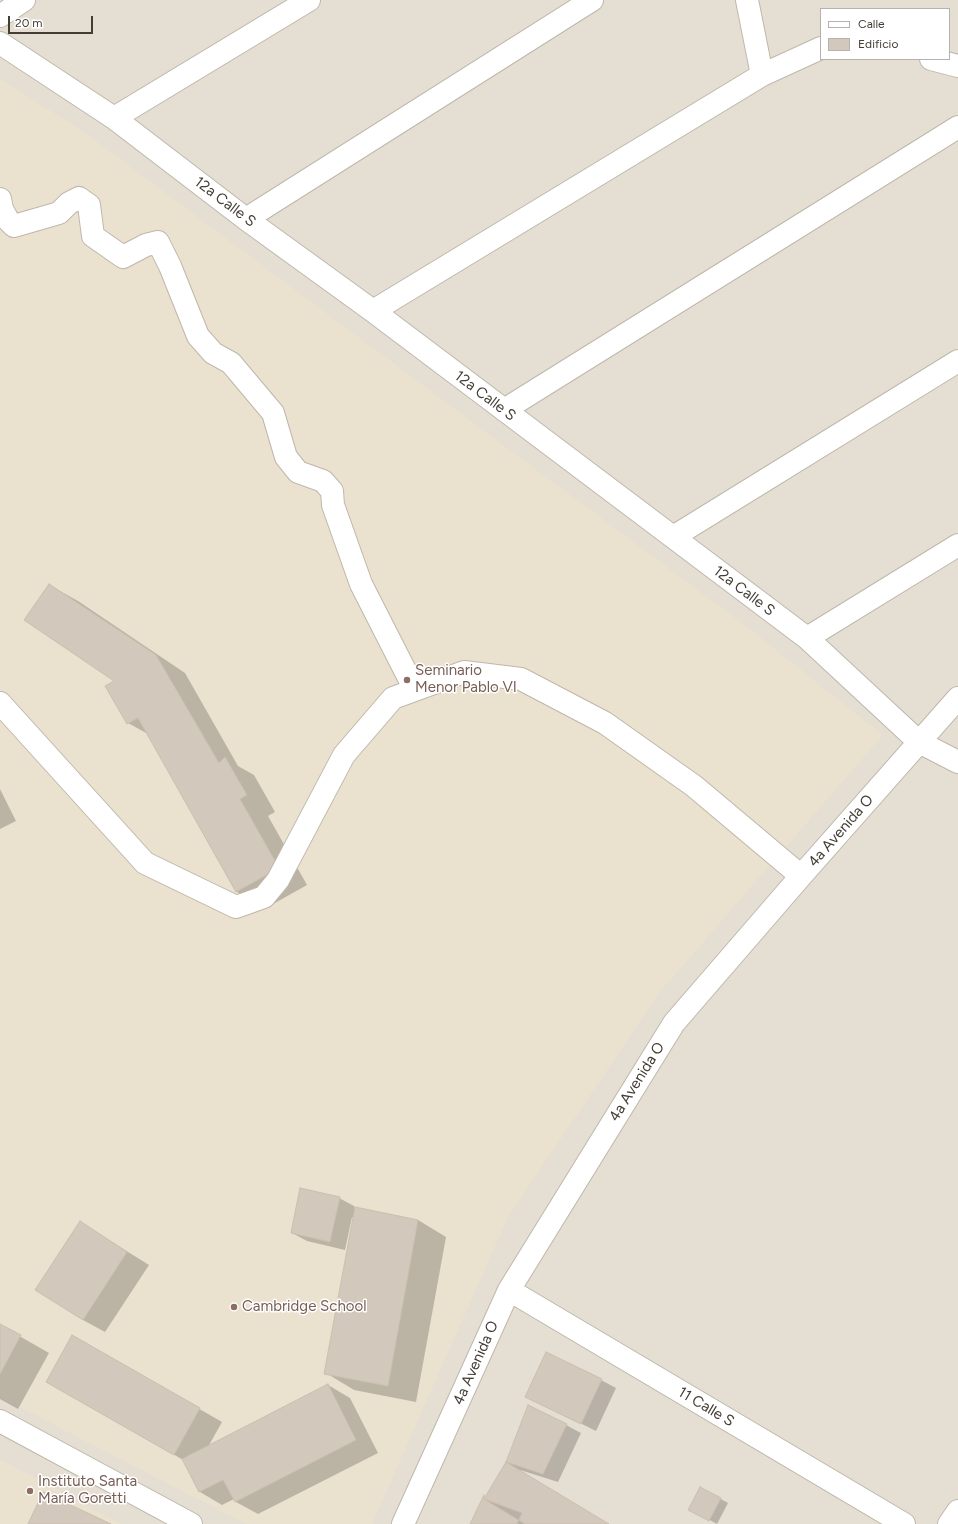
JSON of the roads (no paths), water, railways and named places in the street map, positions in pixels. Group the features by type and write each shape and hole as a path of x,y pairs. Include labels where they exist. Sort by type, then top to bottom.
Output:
{"street":[{"path":"0,16 24,0"},
{"path":"114,118 309,0"},
{"path":"246,218 592,0"},
{"path":"747,0 762,75"},
{"name":"12a Calle S","path":"0,43 114,118 504,410 807,638 919,742 958,762"},
{"path":"373,312 762,75 820,48"},
{"path":"935,60 958,66"},
{"path":"504,410 958,127"},
{"path":"0,199 5,215 14,226 58,213 69,203 79,198 89,205 93,236 123,257 146,245 158,242 170,266 198,336 213,353 231,363 273,413 286,457 298,472 322,480 332,490 333,505 361,584 415,690"},
{"path":"673,538 958,361"},
{"path":"807,638 958,545"},
{"path":"0,703 145,863 236,907 264,897 278,880 344,755 393,698 464,672 521,679 605,724 687,781 801,876"},
{"name":"4a Avenida O","path":"403,1524 509,1290 674,1023 958,698"},
{"name":"11 Calle S","path":"509,1290 904,1524"},
{"path":"0,1421 191,1524"},
{"path":"949,1524 958,1511"}],"place":[{"name":"Seminario Menor Pablo VI","path":"407,680"},
{"name":"Cambridge School","path":"234,1307"},
{"name":"Instituto Santa María Goretti","path":"30,1491"}]}
